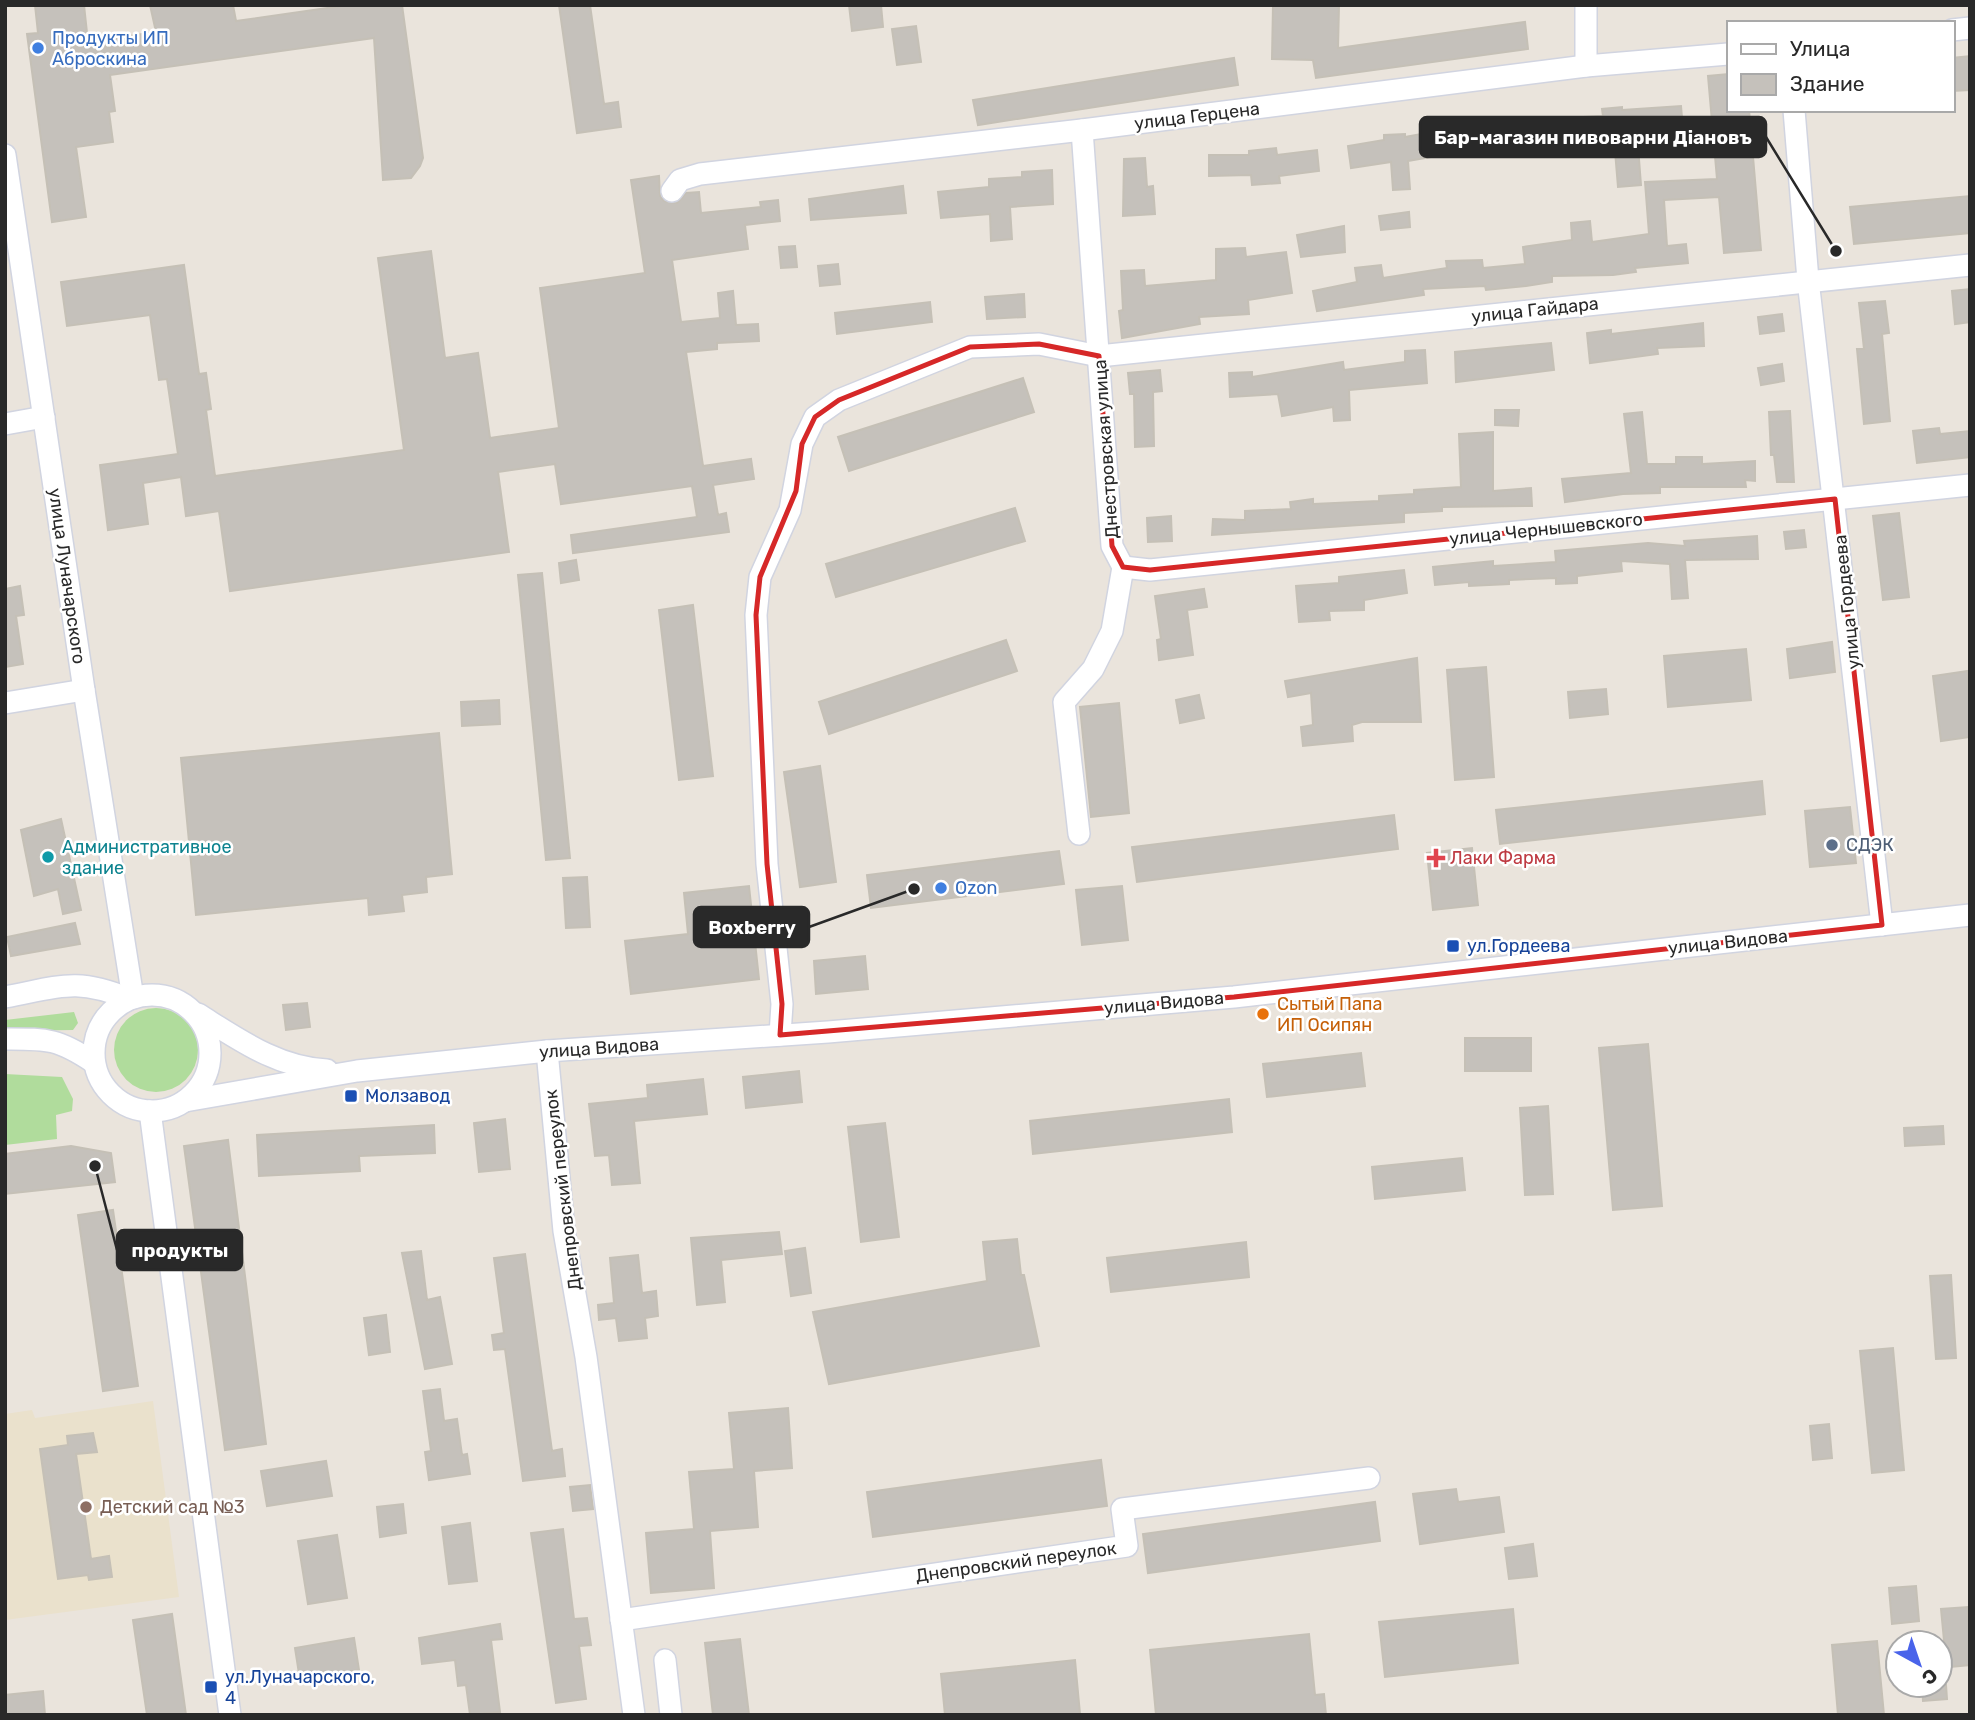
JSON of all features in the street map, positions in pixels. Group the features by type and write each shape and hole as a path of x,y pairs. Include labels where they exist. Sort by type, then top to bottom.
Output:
{"street":[{"path":"1586,5 1586,66"},
{"name":"улица Герцена","path":"671,191 680,180 700,174 1082,131 1586,66 1727,54"},
{"name":"улица Гордеева","path":"1794,112 1808,281 1882,925"},
{"name":"Днестровская улица","path":"1082,131 1100,356 1111,546 1123,567"},
{"name":"улица Луначарского","path":"5,155 131,998"},
{"name":"улица Гайдара","path":"780,1035 782,1004 767,864 756,615 760,577 794,498 802,444 815,417 839,400 970,347 1039,344 1100,356 1970,265"},
{"path":"5,424 44,417"},
{"name":"улица Чернышевского","path":"1123,567 1150,570 1970,485"},
{"path":"1079,834 1065,702 1093,669 1112,631 1123,567"},
{"path":"5,703 84,690"},
{"name":"улица Видова","path":"357,1071 547,1051 780,1035 1234,997 1970,915"},
{"path":"5,997 73,984 97,986 131,998 164,995 273,1058 310,1069 357,1071"},
{"path":"131,998 112,1009 100,1024 94,1042 93,1062 98,1078 108,1092 121,1103 150,1111 170,1109 185,1101 357,1071"},
{"path":"185,1101 202,1082 210,1058 207,1033 194,1012"},
{"path":"5,1039 48,1039 66,1043 93,1062"},
{"name":"Днепровский переулок","path":"547,1051 564,1231 586,1357 634,1715"},
{"path":"150,1111 230,1715"},
{"name":"Днепровский переулок","path":"621,1619 1127,1546 1122,1509 1369,1478"},
{"path":"665,1660 671,1715"}],"highlighted area":[{"path":"1039,344 1099,356 1112,546 1123,567 1150,570 1835,499 1882,925 1234,997 780,1035 782,1004 767,864 756,615 760,577 796,491 802,444 815,417 839,400 970,347"}],"shaded area":[{"name":"Детский сад №3","path":"153,1401 179,1597 5,1620 5,1414 32,1410 35,1418"}],"green space":[{"path":"156,1008 172,1011 186,1020 195,1034 198,1050 195,1066 186,1080 172,1089 156,1092 140,1089 126,1080 117,1066 114,1050 117,1034 126,1020 140,1011"},
{"path":"74,1012 78,1023 73,1030 5,1031 5,1020"},
{"path":"5,1074 62,1077 73,1099 72,1111 56,1115 57,1139 5,1145"}],"building":[{"path":"35,5 84,5 88,42 156,32 150,5 233,5 236,21 348,5 402,5 423,158 420,166 411,178 383,180 374,38 110,75 115,111 109,112 113,142 76,147 86,217 52,222 27,34 38,33"},
{"path":"559,5 590,5 604,104 618,102 621,127 577,133"},
{"path":"849,5 881,5 883,27 852,31"},
{"path":"1273,5 1339,5 1338,48 1525,22 1528,49 1316,78 1313,60 1272,59"},
{"path":"916,26 921,62 897,65 892,29"},
{"path":"1970,56 1970,90 1954,91 1954,58"},
{"path":"1234,58 1238,85 978,125 973,100"},
{"path":"1727,74 1727,112 1749,112 1761,250 1724,253 1719,197 1664,200 1667,246 1686,244 1688,263 1635,268 1636,272 1613,275 1552,276 1552,282 1486,290 1485,286 1423,289 1424,295 1317,311 1313,291 1357,282 1355,268 1381,265 1383,278 1447,268 1446,261 1482,260 1483,268 1525,264 1523,247 1572,240 1571,223 1590,221 1592,242 1649,234 1645,182 1717,179 1708,76"},
{"path":"1681,106 1683,129 1637,133 1641,185 1618,187 1614,139 1539,141 1539,145 1506,149 1504,121 1603,116 1602,109 1622,107 1622,110"},
{"path":"1449,129 1454,153 1408,161 1410,189 1393,190 1391,162 1351,168 1348,146 1384,140 1384,135 1405,134 1405,137"},
{"path":"1276,148 1277,155 1317,150 1319,171 1279,176 1280,183 1252,185 1251,175 1209,176 1209,155 1249,155 1249,151"},
{"path":"1145,158 1147,187 1153,186 1155,214 1123,216 1124,159"},
{"path":"1052,170 1053,204 1010,207 1012,239 991,241 990,214 941,218 938,192 989,187 989,179 1022,177 1022,172"},
{"path":"659,176 660,196 664,201 677,203 686,193 699,192 701,213 761,207 760,202 778,200 780,221 745,225 748,249 672,260 681,322 720,318 718,293 733,291 736,325 758,324 759,341 717,343 717,349 686,352 703,466 751,459 754,479 713,485 718,515 726,513 729,532 573,553 571,535 697,517 692,486 561,504 555,464 498,472 509,552 230,591 219,511 186,516 181,477 143,483 148,524 108,530 100,465 178,454 167,379 159,380 150,315 67,326 61,282 184,265 199,374 206,373 211,409 206,410 215,476 404,450 378,258 431,251 445,358 478,353 490,438 559,428 540,288 645,273 631,180"},
{"path":"903,186 906,213 811,220 809,199"},
{"path":"1970,196 1970,233 1854,244 1850,207"},
{"path":"1409,212 1410,227 1381,230 1379,216"},
{"path":"1344,226 1345,252 1301,257 1297,235"},
{"path":"795,246 797,267 781,268 779,247"},
{"path":"1245,248 1246,257 1286,252 1292,293 1248,300 1249,314 1199,317 1200,324 1122,338 1119,311 1123,310 1121,271 1144,270 1145,286 1216,280 1216,249"},
{"path":"838,264 840,284 820,286 818,266"},
{"path":"1970,289 1970,322 1955,324 1952,291"},
{"path":"1024,294 1025,317 987,319 985,297"},
{"path":"1885,301 1889,333 1882,334 1890,421 1864,424 1857,349 1864,349 1859,303"},
{"path":"930,302 932,322 837,334 835,313"},
{"path":"1782,314 1784,331 1760,334 1758,317"},
{"path":"1703,323 1704,346 1657,348 1658,354 1590,363 1587,333 1611,330 1611,334"},
{"path":"1551,343 1554,370 1456,382 1455,352"},
{"path":"1425,350 1427,383 1349,390 1350,420 1334,421 1333,407 1282,416 1278,394 1230,397 1229,373 1252,372 1252,377 1343,362 1344,370 1405,362 1405,351"},
{"path":"1782,364 1784,381 1761,385 1758,368"},
{"path":"1160,370 1162,391 1153,392 1154,446 1135,447 1134,394 1130,394 1128,373"},
{"path":"1023,378 1034,412 849,471 838,437"},
{"path":"1495,410 1519,410 1518,426 1495,425"},
{"path":"1790,411 1794,482 1777,482 1774,455 1771,455 1769,412"},
{"path":"1642,412 1647,464 1676,464 1676,457 1702,457 1702,464 1755,461 1755,481 1745,480 1746,487 1660,487 1660,493 1623,494 1565,502 1562,479 1631,473 1624,414"},
{"path":"1939,428 1940,434 1970,431 1970,457 1917,463 1913,431"},
{"path":"1493,432 1493,491 1531,488 1532,506 1442,507 1442,511 1404,513 1404,522 1212,535 1213,519 1245,520 1245,511 1291,509 1290,502 1313,499 1313,504 1379,501 1379,496 1414,494 1414,490 1461,487 1459,434"},
{"path":"1015,508 1025,541 836,597 826,564"},
{"path":"1899,513 1909,597 1883,600 1873,516"},
{"path":"1171,516 1172,541 1148,542 1147,518"},
{"path":"1804,530 1806,547 1786,549 1784,532"},
{"path":"1757,536 1758,559 1685,560 1688,598 1672,599 1670,564 1621,561 1622,571 1577,576 1577,583 1556,584 1556,578 1509,580 1509,584 1469,586 1469,582 1435,585 1433,567 1493,561 1493,566 1556,562 1555,551 1648,543 1685,546 1684,541"},
{"path":"576,560 579,580 561,583 559,563"},
{"path":"1404,570 1407,593 1364,600 1364,610 1329,611 1330,620 1299,622 1296,586 1339,583 1339,577"},
{"path":"542,573 570,858 546,860 518,575"},
{"path":"20,586 24,615 16,616 23,664 5,667 5,589"},
{"path":"1204,589 1207,607 1187,610 1193,655 1159,660 1157,640 1161,639 1155,596"},
{"path":"693,605 713,776 679,780 659,610"},
{"path":"1006,640 1017,671 829,734 819,702"},
{"path":"1832,642 1835,672 1790,678 1787,649"},
{"path":"1746,649 1751,700 1668,707 1664,656"},
{"path":"1417,658 1421,722 1362,722 1352,725 1353,741 1303,746 1301,727 1313,725 1311,693 1288,697 1285,681"},
{"path":"1486,667 1494,777 1455,780 1447,670"},
{"path":"1968,671 1970,737 1941,741 1933,676"},
{"path":"1606,689 1608,714 1570,718 1568,692"},
{"path":"1199,695 1204,718 1180,723 1176,700"},
{"path":"499,700 500,724 462,726 461,702"},
{"path":"1119,703 1129,813 1091,817 1080,707"},
{"path":"439,733 452,874 426,877 427,892 402,895 404,911 369,915 368,898 196,915 181,758"},
{"path":"820,766 836,882 800,887 784,772"},
{"path":"1762,781 1765,814 1500,844 1496,810"},
{"path":"1850,807 1856,863 1810,867 1805,811"},
{"path":"1394,815 1398,849 1137,882 1132,847"},
{"name":"Административное здание","path":"61,819 81,910 63,914 58,889 34,896 21,830"},
{"path":"1472,848 1478,905 1433,910 1427,853"},
{"path":"1059,851 1064,884 871,908 867,875"},
{"path":"587,877 590,927 566,928 563,878"},
{"path":"749,886 759,979 631,994 625,941 688,934 684,893"},
{"path":"1122,886 1128,940 1082,945 1076,890"},
{"path":"75,923 80,944 11,956 7,937"},
{"path":"865,956 868,989 816,994 814,961"},
{"path":"307,1003 310,1027 286,1030 283,1005"},
{"path":"1465,1038 1531,1038 1531,1071 1465,1071"},
{"path":"1648,1044 1662,1206 1613,1210 1599,1048"},
{"path":"1361,1053 1365,1086 1267,1097 1263,1064"},
{"path":"799,1071 802,1102 746,1108 743,1077"},
{"path":"703,1079 707,1114 634,1121 640,1183 612,1185 609,1155 595,1156 589,1104 648,1098 647,1085"},
{"path":"1229,1099 1232,1132 1033,1154 1030,1121"},
{"path":"1548,1106 1553,1194 1525,1195 1520,1108"},
{"path":"505,1119 510,1169 479,1172 474,1123"},
{"path":"885,1123 899,1237 861,1242 848,1127"},
{"path":"434,1125 435,1153 359,1156 360,1171 259,1176 257,1135"},
{"path":"1943,1126 1944,1144 1905,1146 1904,1128"},
{"path":"228,1140 266,1444 225,1450 184,1146"},
{"path":"71,1146 111,1153 115,1182 5,1194 5,1154"},
{"path":"1462,1158 1465,1190 1375,1199 1372,1167"},
{"path":"113,1210 138,1386 103,1391 78,1215"},
{"path":"779,1232 782,1254 721,1260 725,1302 697,1305 691,1238"},
{"path":"1017,1239 1021,1275 1024,1275 1039,1346 829,1384 813,1312 987,1281 983,1242"},
{"path":"1246,1242 1249,1277 1111,1292 1107,1258"},
{"path":"805,1248 811,1293 791,1296 785,1251"},
{"path":"421,1251 427,1300 440,1297 452,1364 425,1369 402,1253"},
{"path":"525,1254 552,1451 562,1449 565,1476 523,1481 505,1349 494,1350 492,1335 504,1333 494,1258"},
{"path":"638,1255 642,1293 656,1291 658,1316 645,1318 647,1338 619,1341 616,1318 599,1320 598,1305 614,1303 610,1258"},
{"path":"1951,1275 1956,1358 1936,1359 1930,1276"},
{"path":"386,1315 390,1352 369,1355 364,1318"},
{"path":"1893,1348 1904,1470 1872,1473 1860,1351"},
{"path":"440,1389 444,1421 457,1419 462,1455 467,1454 470,1474 429,1480 425,1452 431,1451 423,1391"},
{"path":"788,1408 792,1468 754,1471 758,1527 710,1531 714,1588 651,1593 646,1533 694,1529 689,1472 734,1469 729,1413"},
{"path":"1829,1424 1832,1458 1813,1460 1810,1426"},
{"path":"93,1433 97,1452 76,1454 91,1559 109,1556 112,1577 89,1580 88,1575 58,1579 40,1449 68,1445 67,1436"},
{"path":"1101,1460 1107,1506 873,1537 867,1492"},
{"path":"326,1461 332,1496 267,1506 261,1471"},
{"path":"590,1485 593,1509 573,1511 570,1487"},
{"path":"1456,1489 1458,1502 1499,1497 1504,1532 1420,1544 1413,1494"},
{"path":"1375,1502 1380,1541 1148,1573 1143,1534"},
{"path":"403,1504 406,1533 380,1537 377,1507"},
{"path":"470,1523 477,1581 449,1584 442,1527"},
{"path":"563,1529 574,1619 587,1618 591,1645 579,1646 586,1699 556,1703 531,1533"},
{"path":"337,1535 347,1598 308,1604 298,1541"},
{"path":"1533,1544 1537,1576 1509,1579 1505,1548"},
{"path":"1916,1586 1919,1621 1892,1624 1889,1588"},
{"path":"1968,1607 1970,1665 1954,1667 1954,1629 1943,1629 1941,1609"},
{"path":"1513,1609 1518,1663 1385,1677 1379,1622"},
{"path":"172,1614 186,1715 147,1715 133,1620"},
{"path":"500,1624 502,1639 491,1640 500,1712 470,1715 466,1685 458,1686 455,1660 422,1664 419,1638"},
{"path":"1309,1634 1315,1695 1324,1694 1326,1715 1156,1715 1150,1650"},
{"path":"354,1638 359,1670 300,1680 295,1648"},
{"path":"740,1639 749,1715 713,1715 705,1643"},
{"path":"1877,1641 1884,1715 1838,1715 1832,1645"},
{"path":"1075,1660 1080,1714 945,1715 941,1674"},
{"path":"43,1691 45,1715 5,1715 5,1695"}],"place":[{"name":"Продукты ИП Аброскина","path":"38,48"},
{"name":"Бар-магазин пивоварни Дiановъ","path":"1836,251"},
{"name":"СДЭК","path":"1832,845"},
{"name":"Административное здание","path":"48,857"},
{"name":"Лаки Фарма","path":"1436,858"},
{"name":"Ozon","path":"941,888"},
{"name":"Boxberry","path":"914,889"},
{"name":"ул.Гордеева","path":"1453,946"},
{"name":"Сытый Папа ИП Осипян","path":"1263,1014"},
{"name":"Молзавод","path":"351,1096"},
{"name":"продукты","path":"95,1166"},
{"name":"Детский сад №3","path":"86,1507"},
{"name":"ул.Луначарского, 4","path":"211,1687"}]}
